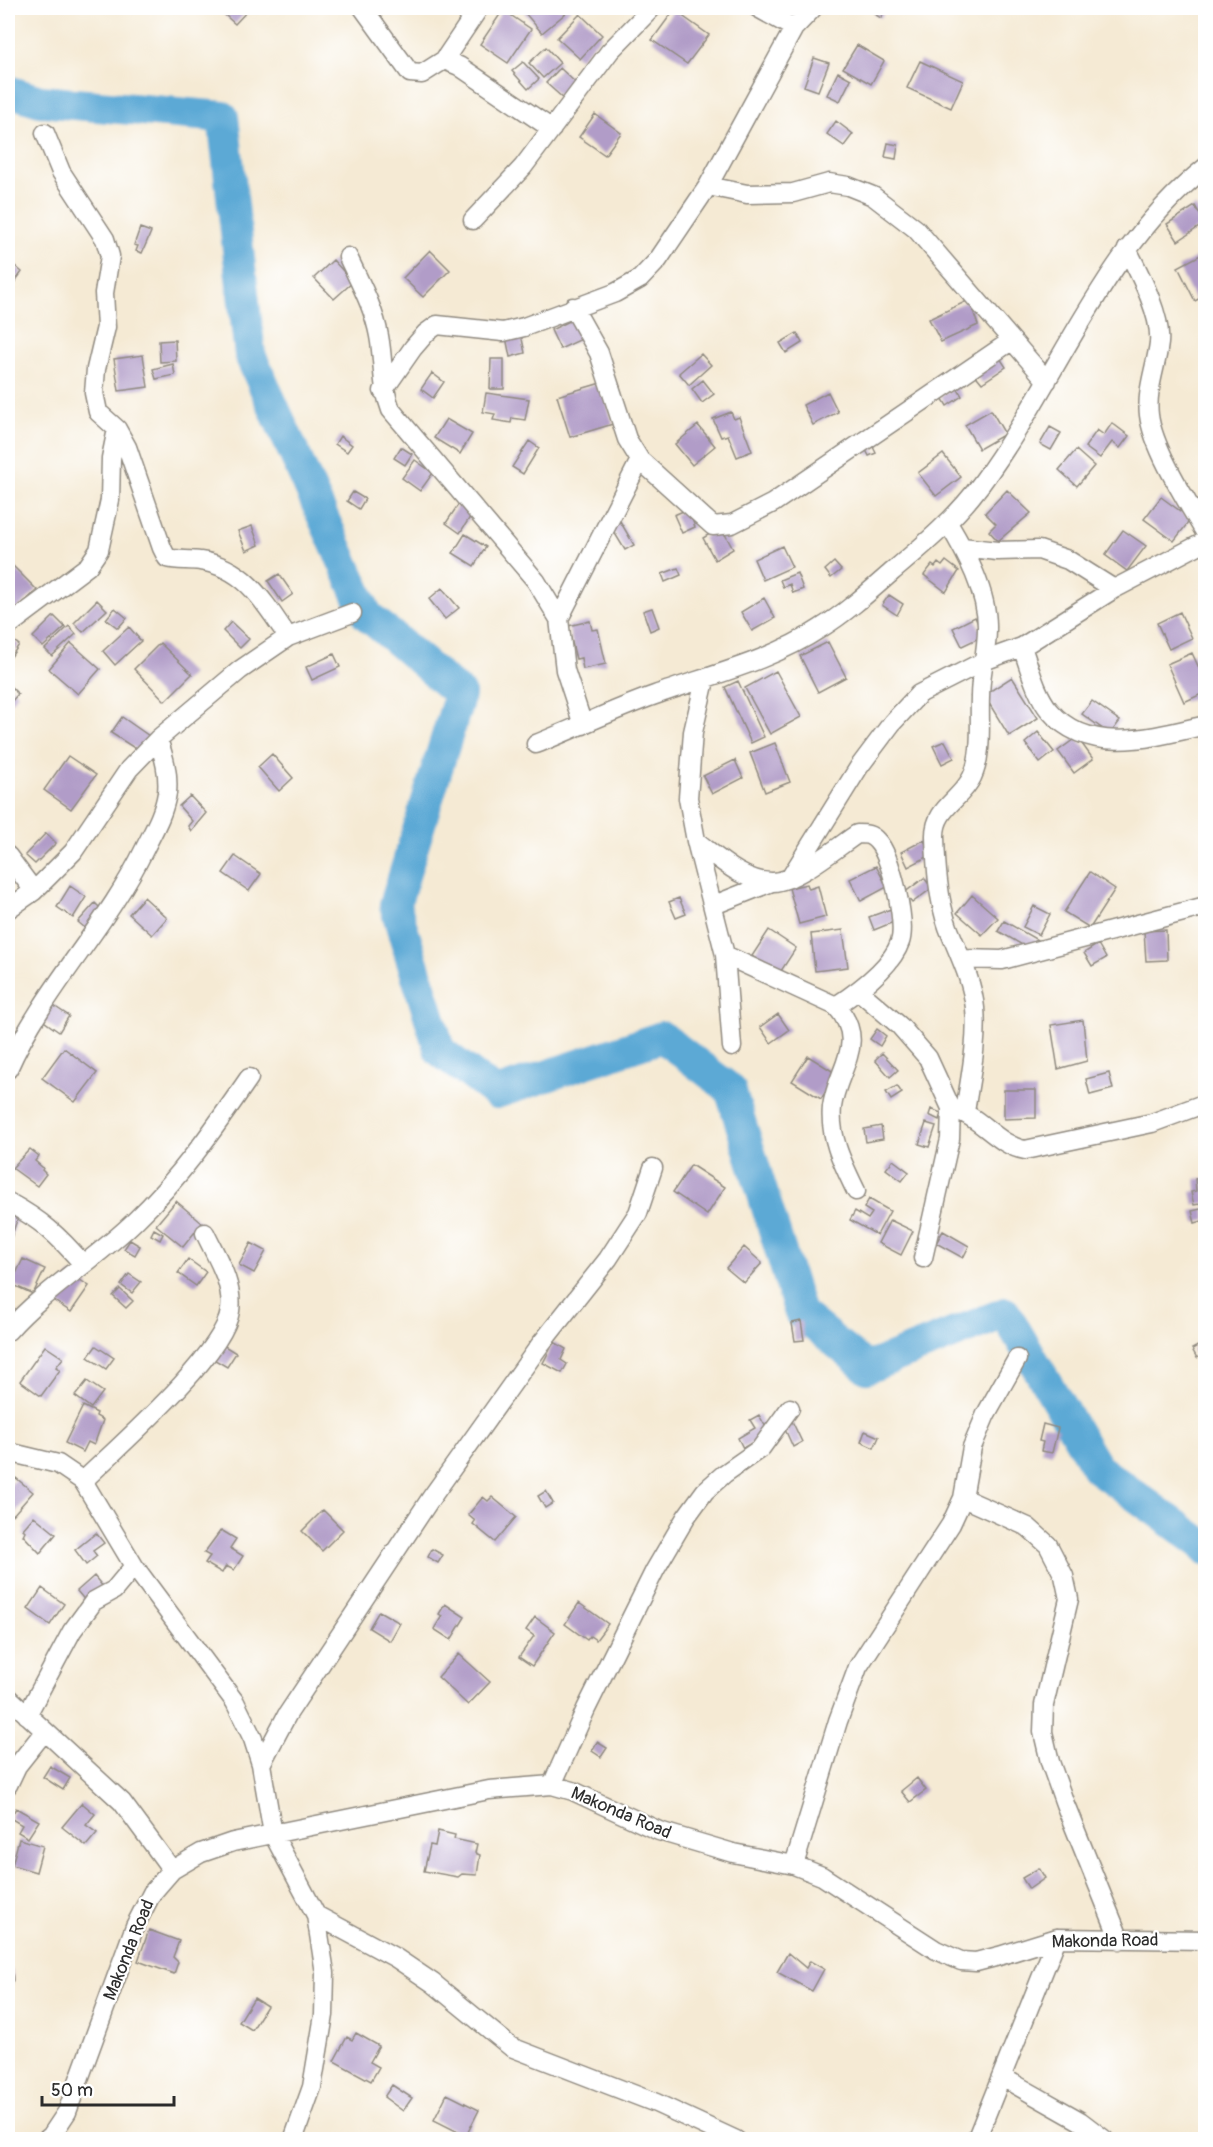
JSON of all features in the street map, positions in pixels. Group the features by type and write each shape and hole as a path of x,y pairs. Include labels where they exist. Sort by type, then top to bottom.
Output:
{"street":[{"path":"363,8 410,73 422,74 444,60 479,8"},
{"path":"473,220 523,167 610,51 652,8"},
{"path":"758,8 794,28"},
{"path":"384,391 413,348 426,333 437,325 502,332 524,327 615,293 640,279 658,260 708,186 794,28 813,8"},
{"path":"444,60 459,66 552,129"},
{"path":"45,133 61,172 105,239 110,256 104,292 106,327 96,369 94,393 98,412 117,429 127,447 167,558 200,561 224,567 247,582 288,637"},
{"path":"536,744 655,695 705,680 768,655 820,629 868,593 948,523 980,485 1047,381 1127,249 1163,206 1206,167"},
{"path":"708,186 747,194 793,193 829,183 848,186 873,196 916,229 1011,342 1047,381"},
{"path":"1127,249 1148,292 1159,341 1149,387 1149,416 1166,464 1206,534"},
{"path":"348,257 374,312 380,338 384,391 392,410 536,580 559,619 565,670 583,725"},
{"path":"573,307 599,353 627,439 640,460 702,519 713,526 732,524 773,503 1011,342"},
{"path":"8,626 88,566 99,550 110,500 111,458 117,429"},
{"path":"559,619 640,460"},
{"path":"923,1258 975,1031 975,1007 963,959 948,927 942,903 935,834 940,814 965,787 976,766 987,625 978,586 962,547 948,523"},
{"path":"781,880 859,767 892,723 918,694 986,660 1022,647 1114,589 1206,541"},
{"path":"962,547 998,551 1039,550 1068,560 1114,589"},
{"path":"8,909 33,891 73,852 129,769 158,739 240,670 288,637 352,613"},
{"path":"1022,647 1049,710 1079,735 1125,740 1206,725"},
{"path":"705,680 693,732 688,798 696,842 725,955 732,1047"},
{"path":"8,1069 45,1000 92,938 129,882 163,811 167,767 158,739"},
{"path":"714,905 781,880 857,834 868,834 879,843 900,901 903,933 900,944 889,960 859,991 836,1006"},
{"path":"696,842 726,865 749,877 781,880"},
{"path":"8,856 33,891"},
{"path":"963,959 1002,960 1206,906"},
{"path":"725,955 836,1006 847,1018 852,1035 850,1052 832,1105 832,1128 839,1156 855,1191"},
{"path":"859,991 900,1026 928,1058 958,1110 1012,1148 1025,1150 1152,1123 1206,1103"},
{"path":"8,1331 23,1313 134,1222 180,1174 249,1078"},
{"path":"261,1764 287,1715 462,1453 540,1345 608,1259 638,1213 653,1168"},
{"path":"8,1202 39,1219 58,1234 83,1264"},
{"path":"83,1480 162,1405 202,1359 223,1329 230,1312 230,1286 205,1233"},
{"path":"794,1865 838,1721 858,1667 951,1524 963,1498 972,1447 986,1414 1017,1359"},
{"path":"552,1785 591,1699 655,1570 686,1516 711,1485 761,1448 790,1408"},
{"path":"8,1452 58,1464 83,1480 134,1566 235,1702 253,1739 261,1764 273,1834 316,1915 325,1973 324,2015 312,2087 293,2139"},
{"path":"963,1498 1028,1527 1048,1545 1064,1576 1069,1599 1044,1705 1043,1732 1057,1783 1120,1940"},
{"path":"27,1715 72,1631 94,1601 114,1590 134,1566"},
{"path":"8,1697 122,1802 172,1870"},
{"path":"8,1785 17,1766 44,1732"},
{"name":"Makonda Road","path":"46,2139 51,2136 67,2112 135,1926 152,1893 172,1870 201,1853 233,1842 489,1790 552,1785 573,1791 659,1831 733,1853 794,1865 822,1876 936,1950 961,1961 987,1959 1057,1938 1206,1940"},
{"path":"316,1915 396,1958 434,1983 511,2047 656,2103 736,2139"},
{"path":"976,2139 1057,1938"},
{"path":"1002,2077 1080,2121 1105,2139"}],"building":[{"path":"217,8 250,8 235,24"},
{"path":"530,8 572,8 542,33 524,12"},
{"path":"877,8 885,8 881,18 874,14"},
{"path":"503,10 531,29 508,63 480,44"},
{"path":"674,10 709,35 687,64 652,40"},
{"path":"580,14 602,35 580,59 557,38"},
{"path":"857,45 884,61 871,84 843,68"},
{"path":"546,47 560,63 543,78 529,63"},
{"path":"814,58 829,63 818,91 804,86"},
{"path":"920,61 963,81 951,108 907,88"},
{"path":"523,62 539,79 528,89 512,71"},
{"path":"560,68 578,85 564,99 546,83"},
{"path":"838,72 851,79 840,101 827,95"},
{"path":"595,114 621,133 605,155 579,137"},
{"path":"836,121 853,134 844,146 827,134"},
{"path":"888,143 898,145 896,159 885,157"},
{"path":"1195,206 1205,223 1178,241 1167,224"},
{"path":"140,228 151,232 142,253 136,251 138,246 134,245"},
{"path":"430,250 450,270 423,297 403,278"},
{"path":"1206,252 1206,295 1195,301 1178,267"},
{"path":"8,260 22,272 8,291"},
{"path":"333,260 353,282 334,299 314,278"},
{"path":"969,300 978,325 941,342 929,319"},
{"path":"574,319 584,338 560,349 551,330"},
{"path":"797,333 802,343 786,353 780,343"},
{"path":"521,334 525,353 510,357 506,337"},
{"path":"175,340 176,361 160,362 159,341"},
{"path":"701,354 711,365 689,385 679,373"},
{"path":"143,355 148,387 119,391 114,359"},
{"path":"998,355 1006,367 982,383 973,372"},
{"path":"491,359 504,359 504,389 490,389"},
{"path":"173,364 175,375 156,379 153,369"},
{"path":"432,373 444,382 433,398 421,389"},
{"path":"703,380 714,394 702,403 692,389"},
{"path":"601,383 613,424 570,437 557,396"},
{"path":"956,386 962,396 947,406 941,396"},
{"path":"828,392 838,412 813,425 803,405"},
{"path":"486,393 529,399 525,420 512,418 511,423 493,420 495,414 483,412"},
{"path":"991,410 1005,434 979,449 965,425"},
{"path":"731,412 734,419 739,417 752,451 737,457 728,435 721,437 713,419"},
{"path":"446,419 472,434 460,454 434,438"},
{"path":"1112,423 1129,436 1120,448 1112,442 1100,458 1085,447 1097,430 1104,435"},
{"path":"698,425 715,446 692,465 675,444"},
{"path":"1050,427 1061,433 1051,450 1040,444"},
{"path":"340,436 352,445 347,452 335,444"},
{"path":"529,441 539,448 523,474 512,467"},
{"path":"871,443 876,453 869,456 864,446"},
{"path":"401,447 412,454 405,465 394,458"},
{"path":"1076,450 1094,466 1077,486 1059,470"},
{"path":"943,454 961,477 936,496 918,473"},
{"path":"415,460 433,473 420,491 402,478"},
{"path":"1007,490 1031,513 998,541 989,531 996,524 985,513"},
{"path":"353,492 365,499 359,509 347,501"},
{"path":"1161,497 1191,519 1174,541 1144,519"},
{"path":"460,502 474,511 460,533 446,523"},
{"path":"688,509 695,527 682,533 674,515"},
{"path":"620,521 634,545 625,550 611,527"},
{"path":"252,526 259,545 246,551 238,531"},
{"path":"721,527 733,549 715,560 703,538"},
{"path":"1123,530 1146,546 1127,571 1105,555"},
{"path":"465,534 486,547 474,566 453,553"},
{"path":"782,546 792,567 763,580 754,559"},
{"path":"946,561 959,571 946,592 924,575 932,565 935,567 938,563 942,566"},
{"path":"834,562 841,570 831,578 825,570"},
{"path":"11,564 37,590 10,616 8,614 8,567"},
{"path":"678,568 681,575 665,582 662,574"},
{"path":"797,573 803,589 793,593 790,584 783,587 780,580"},
{"path":"279,574 293,594 282,602 268,581"},
{"path":"442,588 459,608 445,619 429,599"},
{"path":"889,595 903,604 897,615 882,605"},
{"path":"764,598 775,618 752,631 741,612"},
{"path":"97,600 107,610 83,632 74,623"},
{"path":"115,608 127,618 118,628 106,619"},
{"path":"652,608 659,627 650,631 643,611"},
{"path":"1180,612 1192,638 1169,649 1157,623"},
{"path":"54,616 65,627 43,647 33,637"},
{"path":"975,617 983,636 962,646 953,628"},
{"path":"590,621 592,630 598,629 606,664 583,669 581,658 576,659 568,626"},
{"path":"231,622 249,639 240,648 223,631"},
{"path":"69,626 76,634 52,656 45,649"},
{"path":"129,627 141,641 115,665 103,651"},
{"path":"10,638 19,645 8,661 8,641"},
{"path":"828,642 846,677 818,692 800,656"},
{"path":"71,643 100,669 78,694 49,669"},
{"path":"160,643 192,674 165,701 134,669"},
{"path":"1192,653 1206,683 1206,692 1184,702 1167,664"},
{"path":"334,654 340,667 312,680 306,667"},
{"path":"776,671 801,717 770,734 745,688"},
{"path":"1012,677 1038,718 1009,736 984,695"},
{"path":"738,681 764,737 751,743 725,687"},
{"path":"9,685 18,694 10,703 8,700"},
{"path":"1092,701 1120,721 1110,734 1082,714"},
{"path":"122,717 149,736 139,751 111,733"},
{"path":"1038,732 1054,752 1040,763 1025,743"},
{"path":"1077,737 1093,759 1074,773 1058,751"},
{"path":"945,741 954,758 942,764 933,746"},
{"path":"775,743 790,782 765,792 750,753"},
{"path":"272,754 293,778 279,791 258,767"},
{"path":"68,756 96,775 71,809 44,790"},
{"path":"735,760 743,778 712,794 703,776"},
{"path":"190,796 206,813 191,831 188,826 192,821 179,806"},
{"path":"46,833 56,843 35,864 25,855"},
{"path":"924,840 931,855 908,867 901,852"},
{"path":"235,856 261,874 249,891 223,873"},
{"path":"876,866 887,887 861,901 850,879"},
{"path":"1090,872 1115,889 1090,928 1064,912"},
{"path":"924,878 932,888 912,903 904,893"},
{"path":"807,884 809,889 818,886 826,917 799,924 789,888"},
{"path":"70,886 86,897 73,918 57,907"},
{"path":"972,895 998,918 982,935 957,913"},
{"path":"144,897 167,918 152,935 129,914"},
{"path":"679,898 686,914 676,918 669,902"},
{"path":"95,903 106,914 90,932 78,922"},
{"path":"1034,906 1050,914 1039,935 1023,927"},
{"path":"891,909 896,921 874,930 869,917"},
{"path":"1004,921 1039,941 1033,951 998,931"},
{"path":"769,930 796,948 779,974 752,956"},
{"path":"843,930 848,967 815,971 811,934"},
{"path":"1166,930 1167,960 1146,961 1144,931"},
{"path":"1098,944 1106,958 1092,966 1084,953"},
{"path":"51,1004 69,1016 59,1032 41,1019"},
{"path":"778,1014 789,1030 771,1043 760,1027"},
{"path":"1083,1020 1087,1061 1058,1069 1051,1025"},
{"path":"877,1029 886,1036 880,1046 870,1039"},
{"path":"64,1048 97,1073 75,1102 42,1078"},
{"path":"882,1053 898,1070 890,1077 875,1060"},
{"path":"808,1056 837,1074 821,1099 792,1081"},
{"path":"1109,1073 1113,1089 1090,1095 1086,1079"},
{"path":"897,1086 902,1093 891,1100 886,1092"},
{"path":"1004,1090 1036,1090 1036,1118 1004,1119"},
{"path":"931,1109 941,1113 939,1120 929,1115"},
{"path":"926,1123 936,1126 929,1147 919,1144"},
{"path":"881,1126 883,1139 866,1142 864,1129"},
{"path":"30,1149 39,1156 35,1161 46,1174 37,1186 12,1168"},
{"path":"893,1160 909,1172 902,1181 886,1169"},
{"path":"691,1165 725,1187 707,1215 673,1192"},
{"path":"1204,1178 1206,1203 1194,1205 1191,1192 1196,1191 1195,1179"},
{"path":"869,1199 890,1211 877,1235 850,1220 855,1211 868,1219 872,1213 864,1208"},
{"path":"176,1201 202,1223 183,1247 156,1225"},
{"path":"1205,1208 1206,1220 1195,1223 1192,1211"},
{"path":"8,1213 18,1217 8,1247"},
{"path":"890,1220 913,1231 901,1255 878,1243"},
{"path":"154,1229 163,1234 160,1240 151,1235"},
{"path":"943,1231 969,1246 963,1258 936,1243"},
{"path":"130,1240 140,1246 135,1255 124,1249"},
{"path":"251,1243 266,1251 254,1273 239,1265"},
{"path":"744,1247 762,1263 744,1283 726,1268"},
{"path":"23,1259 45,1269 33,1294 11,1284"},
{"path":"188,1259 206,1272 196,1286 178,1273"},
{"path":"71,1274 89,1286 71,1312 53,1300"},
{"path":"129,1274 141,1282 132,1293 121,1285"},
{"path":"120,1289 133,1301 126,1308 113,1296"},
{"path":"801,1321 804,1340 795,1341 792,1323"},
{"path":"218,1342 236,1353 227,1367 210,1357"},
{"path":"554,1342 566,1349 561,1360 567,1364 562,1373 543,1363"},
{"path":"1203,1343 1206,1353 1197,1358 1192,1349"},
{"path":"45,1346 63,1358 56,1367 60,1370 41,1396 20,1381"},
{"path":"96,1346 114,1358 106,1369 88,1357"},
{"path":"87,1381 103,1392 91,1408 75,1396"},
{"path":"83,1406 97,1413 96,1416 103,1420 94,1445 88,1442 83,1452 65,1443"},
{"path":"759,1415 769,1433 758,1445 755,1441 743,1448 738,1438 755,1428 750,1420"},
{"path":"792,1421 802,1442 793,1447 783,1425"},
{"path":"1043,1424 1058,1428 1052,1453 1041,1451 1043,1442 1039,1441"},
{"path":"865,1431 879,1437 874,1448 861,1442"},
{"path":"16,1478 33,1492 13,1515 8,1510 8,1488"},
{"path":"546,1491 553,1503 545,1508 538,1496"},
{"path":"483,1497 488,1501 492,1497 516,1517 495,1542 473,1524 475,1521 468,1515"},
{"path":"323,1510 343,1530 322,1551 302,1531"},
{"path":"34,1516 56,1534 40,1553 23,1535 25,1531 23,1529"},
{"path":"221,1530 236,1539 230,1548 243,1556 234,1570 226,1566 222,1573 205,1563 210,1556 204,1553"},
{"path":"96,1533 104,1543 93,1551 97,1556 86,1565 75,1550"},
{"path":"432,1549 443,1555 438,1563 428,1557"},
{"path":"94,1576 104,1588 87,1603 77,1591"},
{"path":"42,1588 64,1604 50,1625 28,1609"},
{"path":"579,1603 608,1624 596,1640 590,1636 587,1640 565,1624"},
{"path":"445,1604 465,1617 451,1640 434,1629 442,1616 439,1614"},
{"path":"379,1611 400,1623 390,1641 369,1628"},
{"path":"535,1617 555,1632 532,1666 519,1657 534,1636 526,1630"},
{"path":"459,1654 490,1682 468,1705 438,1677"},
{"path":"597,1742 607,1748 601,1757 592,1751"},
{"path":"50,1766 70,1778 63,1790 43,1777"},
{"path":"917,1778 926,1790 910,1802 901,1791"},
{"path":"82,1803 95,1814 86,1825 97,1833 86,1846 62,1827"},
{"path":"16,1808 39,1821 28,1838 18,1832 22,1825 10,1818"},
{"path":"438,1831 455,1835 454,1839 477,1844 475,1853 480,1855 477,1875 462,1874 458,1877 424,1871 430,1845 435,1846"},
{"path":"19,1839 43,1846 36,1872 12,1865"},
{"path":"1039,1868 1045,1878 1029,1889 1022,1878"},
{"path":"149,1930 179,1941 173,1957 178,1962 174,1974 138,1961"},
{"path":"788,1953 806,1968 810,1961 824,1969 812,1991 777,1972"},
{"path":"8,1969 12,1970 13,1980 8,1995"},
{"path":"254,1998 267,2006 252,2030 239,2022"},
{"path":"356,2033 379,2046 370,2062 379,2067 371,2081 334,2061 347,2037 352,2040"},
{"path":"392,2085 412,2098 403,2111 384,2097"},
{"path":"447,2094 479,2110 466,2136 434,2120"}],"waterway":[{"path":"8,91 40,101 223,117 250,355 367,615 460,694 395,905 440,1051 496,1093 662,1037 730,1089 800,1313 867,1368 1005,1313 1097,1468 1206,1549"}]}
